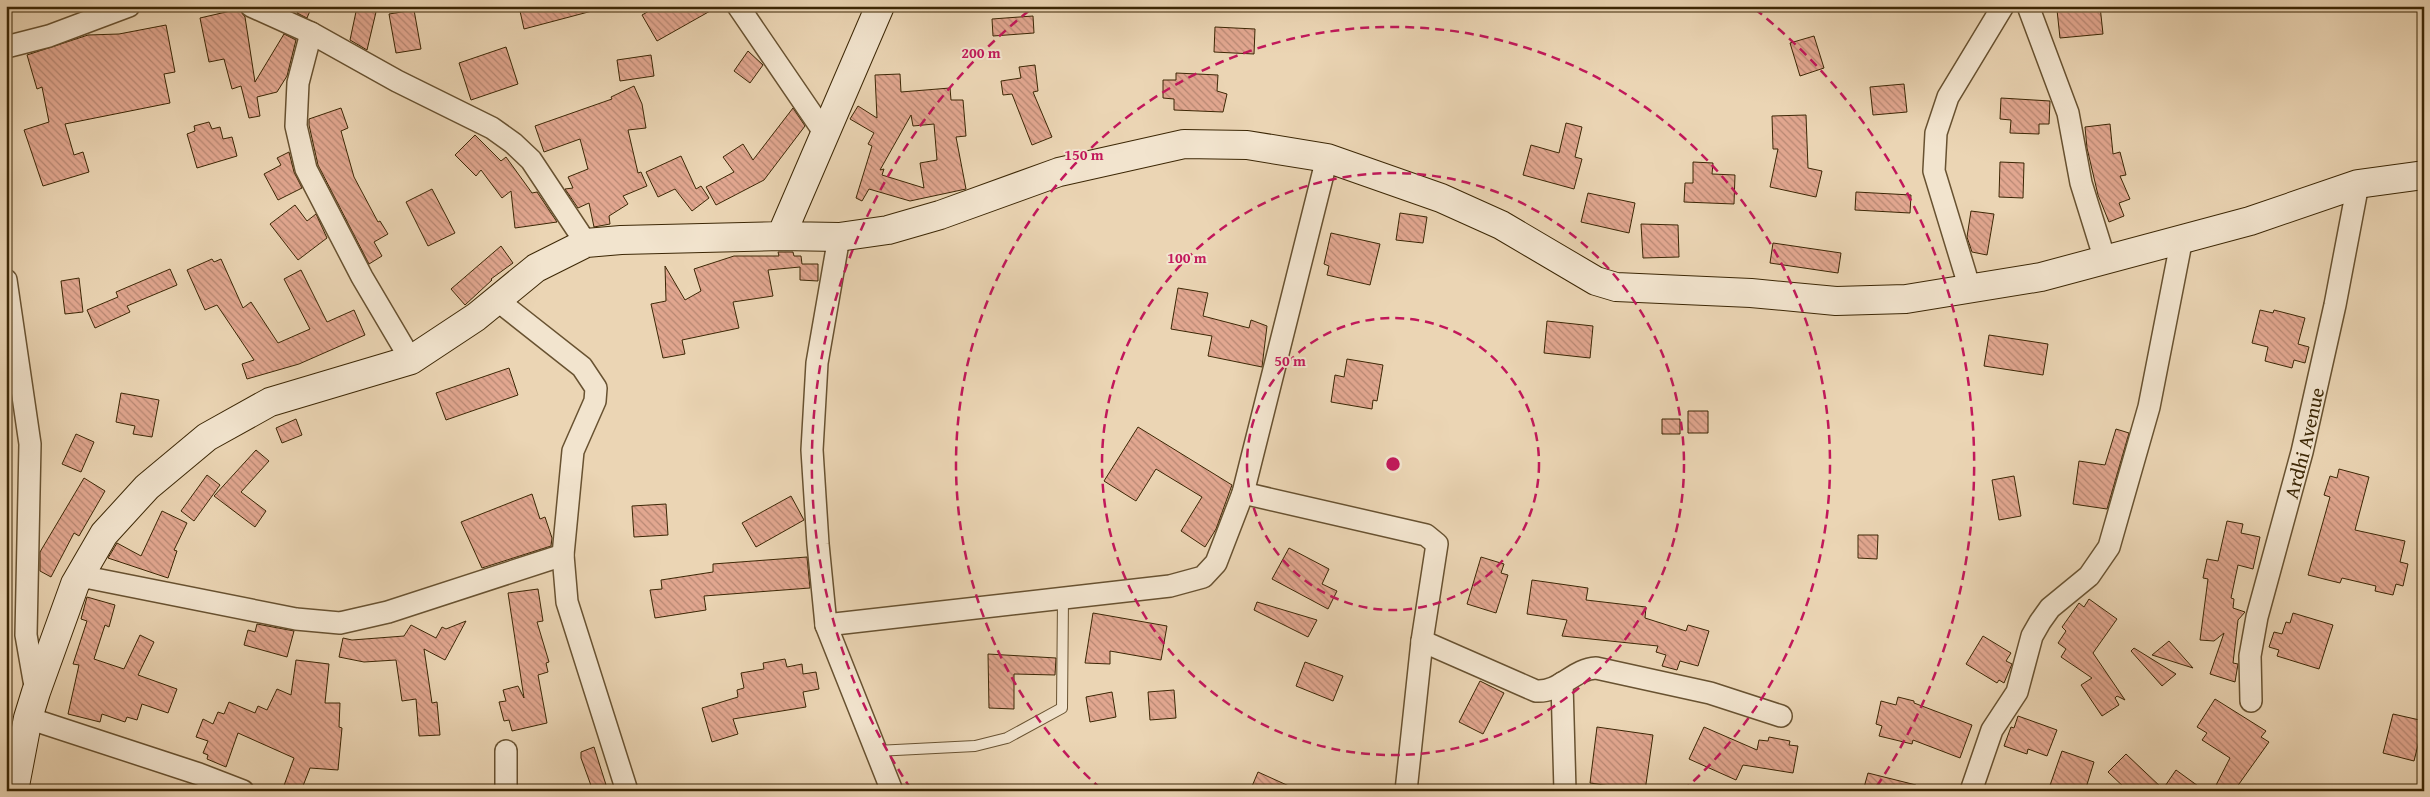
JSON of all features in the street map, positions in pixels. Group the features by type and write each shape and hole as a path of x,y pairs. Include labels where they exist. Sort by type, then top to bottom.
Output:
{"street":[{"path":"6,47 49,36 129,6"},
{"path":"251,6 311,33 397,81 492,128 513,143 531,160 586,244"},
{"path":"738,6 824,132"},
{"path":"781,236 824,132 880,6"},
{"path":"1970,289 1934,171 1936,134 1948,97 2003,6"},
{"path":"2028,6 2068,113 2081,183 2105,260"},
{"path":"311,33 298,83 296,126 306,169 362,277 411,360"},
{"path":"14,791 28,718 80,576 104,534 147,487 207,436 270,402 411,360 476,317 536,268 586,244 781,236 839,237 888,230 940,215 1059,172 1184,144 1247,144 1327,158 1441,198 1501,225 1596,281 1616,287 1751,294 1836,301 1906,299 2041,277 2250,221 2358,184 2424,175"},
{"path":"826,625 1170,586 1202,577 1216,563 1243,493 1327,158"},
{"name":"Ardhi Avenue","path":"2251,701 2250,656 2257,617 2302,452 2335,305 2358,184"},
{"path":"839,237 817,363 812,450 818,544 826,625 892,791"},
{"path":"1971,791 1992,730 2017,692 2032,636 2050,608 2089,576 2109,547 2149,407 2182,238"},
{"path":"6,280 30,444 26,635 36,692"},
{"path":"496,300 582,367 596,388 595,401 573,452 564,555 567,602 627,791"},
{"path":"1243,493 1426,535 1436,544 1422,641 1406,791"},
{"path":"80,576 296,619 340,623 388,612 564,555"},
{"path":"1422,641 1536,691 1552,690 1586,668 1596,668 1710,693 1781,716"},
{"path":"1562,683 1566,791"},
{"path":"28,718 199,774 243,791"},
{"path":"506,751 506,791"}],"lane":[{"path":"876,750 975,746 1008,738 1062,708 1064,598"}],"building":[{"path":"300,6 312,6 307,18 297,13"},
{"path":"537,6 591,6 592,11 524,29 520,11"},
{"path":"658,6 719,6 657,41 642,15"},
{"path":"2100,6 2103,34 2060,38 2057,10"},
{"path":"357,7 376,12 367,50 350,40"},
{"path":"239,9 245,17 255,82 284,34 296,40 287,76 277,92 257,97 260,116 249,118 241,86 232,89 224,59 209,62 200,18"},
{"path":"414,10 421,49 396,53 389,14"},
{"path":"1033,16 1034,33 993,36 992,19"},
{"path":"166,25 175,72 164,74 170,103 65,124 74,155 83,152 89,172 43,186 24,130 49,122 42,87 37,89 27,55 88,35 119,34"},
{"path":"1215,27 1255,29 1254,54 1214,52"},
{"path":"1814,36 1824,68 1800,76 1790,43"},
{"path":"506,47 518,84 471,100 459,63"},
{"path":"748,51 763,65 750,83 734,71"},
{"path":"651,55 654,76 620,81 617,60"},
{"path":"1035,65 1038,91 1033,92 1052,137 1032,145 1012,94 1003,95 1001,81 1021,78 1019,67"},
{"path":"1176,73 1218,75 1217,91 1227,94 1223,112 1174,110 1174,99 1163,98 1163,80 1176,80"},
{"path":"900,74 901,92 950,88 951,100 963,100 966,136 956,137 966,189 910,201 869,189 862,201 856,198 872,146 868,144 874,133 850,119 858,106 877,118 875,75","holes":["911,115 913,126 934,124 937,160 920,163 924,188 882,175 884,169 880,170"]},
{"path":"1904,84 1907,112 1873,115 1870,87"},
{"path":"634,86 642,104 646,128 628,130 638,173 641,172 647,186 623,196 628,204 609,216 610,224 594,227 589,203 578,208 565,189 573,188 568,177 588,169 580,139 544,152 535,126 612,99 611,97"},
{"path":"2001,98 2050,101 2049,124 2039,124 2039,134 2010,133 2011,120 2000,119"},
{"path":"341,108 348,128 341,131 354,177 378,222 380,221 388,234 374,242 382,256 369,264 318,165 309,125 309,119"},
{"path":"793,108 805,126 764,180 716,205 706,187 734,172 723,157 743,144 753,160"},
{"path":"1806,115 1808,168 1822,171 1816,197 1770,187 1778,149 1773,149 1772,116"},
{"path":"209,122 212,129 220,127 223,139 232,137 237,156 197,168 187,134 195,131 194,126"},
{"path":"1566,123 1582,127 1575,157 1582,159 1574,189 1523,175 1531,145 1559,153"},
{"path":"2110,124 2113,154 2120,152 2126,175 2120,176 2130,199 2119,203 2124,216 2109,222 2098,195 2087,148 2085,127"},
{"path":"475,135 501,161 506,157 532,193 537,192 557,222 515,228 511,191 502,198 481,170 476,176 455,155"},
{"path":"289,152 294,172 302,188 278,200 264,174 281,165 277,158"},
{"path":"681,156 696,189 701,186 709,198 692,211 675,189 658,197 646,172"},
{"path":"1693,162 1713,163 1712,174 1735,175 1734,204 1684,202 1685,183 1693,183"},
{"path":"2000,162 2024,163 2023,198 1999,197"},
{"path":"432,189 455,233 428,246 406,202"},
{"path":"1856,192 1911,195 1910,213 1855,210"},
{"path":"1588,193 1635,203 1629,233 1581,222"},
{"path":"295,205 307,221 316,214 327,238 298,260 270,224"},
{"path":"1971,211 1994,214 1987,255 1972,252 1967,237"},
{"path":"1400,213 1427,217 1423,243 1396,240"},
{"path":"1641,224 1678,225 1679,257 1643,258"},
{"path":"1331,233 1380,244 1370,285 1327,275 1329,266 1324,264"},
{"path":"1773,243 1841,253 1838,273 1770,263"},
{"path":"501,246 513,263 491,279 465,305 451,289"},
{"path":"778,252 793,252 794,256 801,256 802,264 818,264 818,281 800,280 800,267 768,270 773,296 733,302 739,328 682,340 685,354 663,358 651,304 666,301 665,266 685,300 701,291 694,269 734,256 779,256"},
{"path":"212,259 214,262 221,259 243,308 251,302 278,343 310,329 284,279 301,270 327,322 354,310 365,335 299,364 247,379 242,364 254,360 217,305 205,310 187,270"},
{"path":"170,269 177,285 127,306 130,312 95,328 87,310 118,297 116,292"},
{"path":"79,278 83,312 65,314 61,281"},
{"path":"1178,288 1208,293 1203,316 1249,328 1251,320 1267,326 1262,367 1208,356 1212,336 1171,329"},
{"path":"2260,310 2273,313 2274,310 2305,318 2298,344 2309,347 2305,363 2294,360 2292,368 2265,361 2268,347 2252,343"},
{"path":"1547,321 1593,326 1590,358 1544,353"},
{"path":"1989,335 2048,344 2043,375 1984,366"},
{"path":"1347,359 1383,365 1377,401 1373,400 1372,409 1331,402 1335,375 1344,377"},
{"path":"509,368 518,395 446,420 436,393"},
{"path":"121,393 159,400 152,437 133,434 135,426 116,422"},
{"path":"1688,411 1708,411 1708,433 1688,433"},
{"path":"296,419 302,435 282,443 276,428"},
{"path":"1662,419 1680,419 1680,434 1662,434"},
{"path":"1138,427 1232,485 1216,529 1205,547 1181,531 1202,497 1156,469 1136,501 1104,481"},
{"path":"2116,429 2129,433 2107,509 2073,504 2079,461 2105,465"},
{"path":"76,434 94,442 81,472 62,464"},
{"path":"256,450 269,461 241,492 266,511 255,527 214,496"},
{"path":"2339,469 2369,477 2355,530 2405,541 2400,562 2408,564 2403,586 2396,584 2393,595 2375,591 2376,586 2342,578 2340,583 2308,575 2330,497 2324,495 2330,476 2337,478"},
{"path":"207,475 220,485 194,521 181,511"},
{"path":"2014,476 2021,516 1999,520 1992,480"},
{"path":"84,478 105,491 79,536 74,533 51,577 40,571 40,552"},
{"path":"532,494 540,519 545,517 552,538 551,546 482,568 461,522"},
{"path":"791,496 804,520 756,547 742,523"},
{"path":"666,504 668,535 634,537 632,506"},
{"path":"162,511 187,523 174,550 177,551 168,578 108,558 117,543 141,556"},
{"path":"2227,521 2243,524 2241,533 2260,537 2253,569 2238,565 2231,598 2234,599 2233,608 2245,612 2238,620 2233,663 2238,664 2235,682 2210,674 2224,633 2214,641 2200,640 2208,579 2203,578 2207,559 2218,561"},
{"path":"1858,535 1878,535 1877,559 1858,558"},
{"path":"1289,548 1329,569 1322,584 1337,591 1328,609 1272,579"},
{"path":"807,557 810,588 704,596 706,610 655,618 650,590 662,589 661,580 713,572 713,564"},
{"path":"1481,557 1504,564 1501,573 1508,575 1496,613 1467,604"},
{"path":"1532,580 1588,588 1586,600 1646,607 1645,618 1686,631 1688,625 1709,631 1698,666 1680,661 1677,670 1662,666 1666,655 1656,652 1658,646 1562,636 1567,620 1527,614"},
{"path":"538,589 543,621 537,622 549,662 546,663 548,672 538,675 547,723 512,731 509,720 504,721 499,702 506,701 503,690 518,686 524,698 508,593"},
{"path":"87,597 115,605 109,627 105,625 94,659 124,669 140,635 154,642 138,675 177,689 168,713 142,704 137,720 127,717 125,722 102,714 100,722 68,714 79,665 73,664 87,621 81,619"},
{"path":"2089,599 2117,619 2093,653 2125,700 2117,696 2115,698 2119,705 2102,716 2081,685 2092,678 2061,657 2066,649 2058,643 2066,631 2062,627 2079,603 2084,607"},
{"path":"1257,602 1317,620 1308,637 1254,610"},
{"path":"1093,613 1167,626 1161,660 1110,651 1110,664 1085,663"},
{"path":"2293,613 2333,625 2319,669 2277,656 2279,650 2269,647 2274,632 2282,634 2286,622 2290,623"},
{"path":"466,621 445,660 424,649 432,703 437,702 440,735 419,736 416,699 402,701 396,660 364,662 339,657 343,638 352,640 404,636 411,625 436,638 442,627 446,629"},
{"path":"257,624 294,631 287,657 244,645 248,630 255,632"},
{"path":"1983,636 2011,653 2006,661 2012,664 2004,683 1999,680 1997,683 1966,664"},
{"path":"2169,641 2193,668 2152,655"},
{"path":"2134,648 2176,674 2162,686 2131,651"},
{"path":"988,654 1056,658 1055,675 1014,674 1014,709 989,708"},
{"path":"785,659 787,667 802,664 803,674 816,672 819,689 803,692 806,707 733,719 738,734 712,742 702,708 738,697 737,690 744,688 741,673 764,669 763,663"},
{"path":"296,660 329,664 325,703 340,703 339,727 342,728 338,770 310,768 301,791 282,791 294,758 238,733 226,767 207,759 208,755 203,753 208,741 196,737 203,719 213,724 218,712 224,714 229,702 255,713 258,706 267,710 277,689 291,695"},
{"path":"1305,662 1343,676 1333,701 1296,686"},
{"path":"1480,681 1504,693 1483,734 1459,722"},
{"path":"1174,690 1176,718 1150,720 1148,692"},
{"path":"1112,692 1116,717 1090,722 1086,697"},
{"path":"1898,697 1914,701 1914,703 1972,725 1960,758 1913,740 1912,744 1879,736 1882,726 1876,724 1881,701 1896,705"},
{"path":"2215,699 2266,731 2261,737 2269,742 2234,791 2213,791 2230,758 2202,740 2207,733 2197,727"},
{"path":"2393,714 2424,721 2414,761 2383,753"},
{"path":"2018,716 2057,730 2047,756 2028,749 2027,754 2004,746 2011,727 2014,728"},
{"path":"1597,727 1653,735 1645,791 1590,783"},
{"path":"1704,727 1757,750 1759,740 1768,741 1769,737 1790,741 1789,745 1798,746 1793,773 1743,765 1736,780 1689,759"},
{"path":"594,747 607,788 598,791 593,791 581,758 581,752"},
{"path":"2062,751 2094,762 2085,791 2048,791"},
{"path":"2126,754 2163,789 2176,770 2205,791 2128,791 2108,772"},
{"path":"1258,772 1300,791 1250,791"},
{"path":"1868,773 1916,785 1915,791 1863,791"}]}
